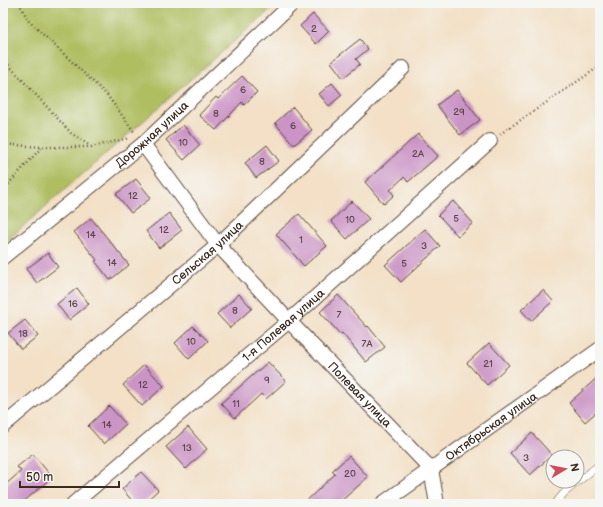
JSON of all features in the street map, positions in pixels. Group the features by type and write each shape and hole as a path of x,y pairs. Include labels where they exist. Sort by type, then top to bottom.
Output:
{"street":[{"name":"Дорожная улица","path":"3,257 140,140 292,3"},
{"name":"Сельская улица","path":"3,426 218,245 403,68"},
{"name":"Полевая улица","path":"140,140 218,245 288,321 431,468"},
{"name":"1-я Полевая улица","path":"73,504 288,321 490,141"},
{"name":"Октябрьская улица","path":"382,504 600,349"},
{"path":"431,468 437,504"}],"lane":[{"path":"555,504 564,493 600,464"}],"path":[{"path":"3,144 41,147 91,147 140,140 107,95 29,21 19,3"},
{"path":"3,59 71,133 91,147"},
{"path":"490,141 600,66"},
{"path":"3,190 41,147"}],"green space":[{"path":"3,3 278,3 3,244"}],"building":[{"path":"313,14 329,31 316,44 300,26"},
{"path":"360,39 368,49 356,59 360,64 343,78 331,62"},
{"path":"242,76 257,92 244,105 242,102 216,130 199,115 216,97 218,99"},
{"path":"332,83 342,95 329,106 319,94"},
{"path":"457,90 480,120 460,135 437,105"},
{"path":"293,107 312,130 294,145 275,123"},
{"path":"183,125 200,145 184,160 166,140"},
{"path":"418,134 438,156 408,182 404,177 390,190 394,195 384,204 365,182"},
{"path":"267,145 279,161 256,178 245,163"},
{"path":"136,179 151,198 131,213 116,194"},
{"path":"352,201 369,219 347,239 331,221"},
{"path":"453,201 473,223 458,236 438,215"},
{"path":"169,213 182,230 159,248 146,231"},
{"path":"299,214 327,246 304,266 276,234"},
{"path":"91,218 129,265 110,280 95,261 97,260 74,232"},
{"path":"425,229 440,246 401,282 385,265"},
{"path":"48,253 58,267 37,283 26,269"},
{"path":"77,288 89,304 69,320 57,304"},
{"path":"543,290 553,301 531,321 521,310"},
{"path":"239,294 252,308 230,328 217,314"},
{"path":"338,295 367,327 368,326 385,347 366,362 342,333 340,334 320,312"},
{"path":"25,320 38,336 21,349 8,333"},
{"path":"193,326 208,341 189,359 175,343"},
{"path":"489,343 509,365 487,385 467,363"},
{"path":"268,362 286,381 266,399 261,394 235,418 221,403"},
{"path":"144,365 164,386 142,406 123,385"},
{"path":"600,375 600,409 585,422 569,403"},
{"path":"109,406 126,424 104,444 88,426"},
{"path":"188,427 207,449 186,469 166,447"},
{"path":"532,433 547,449 545,449 545,461 530,475 510,453"},
{"path":"33,454 52,477 21,504 3,504 3,487 21,471 17,467"},
{"path":"349,456 368,477 338,504 303,504 335,474 332,471"},
{"path":"141,472 158,490 143,504 135,504 122,489"}]}
